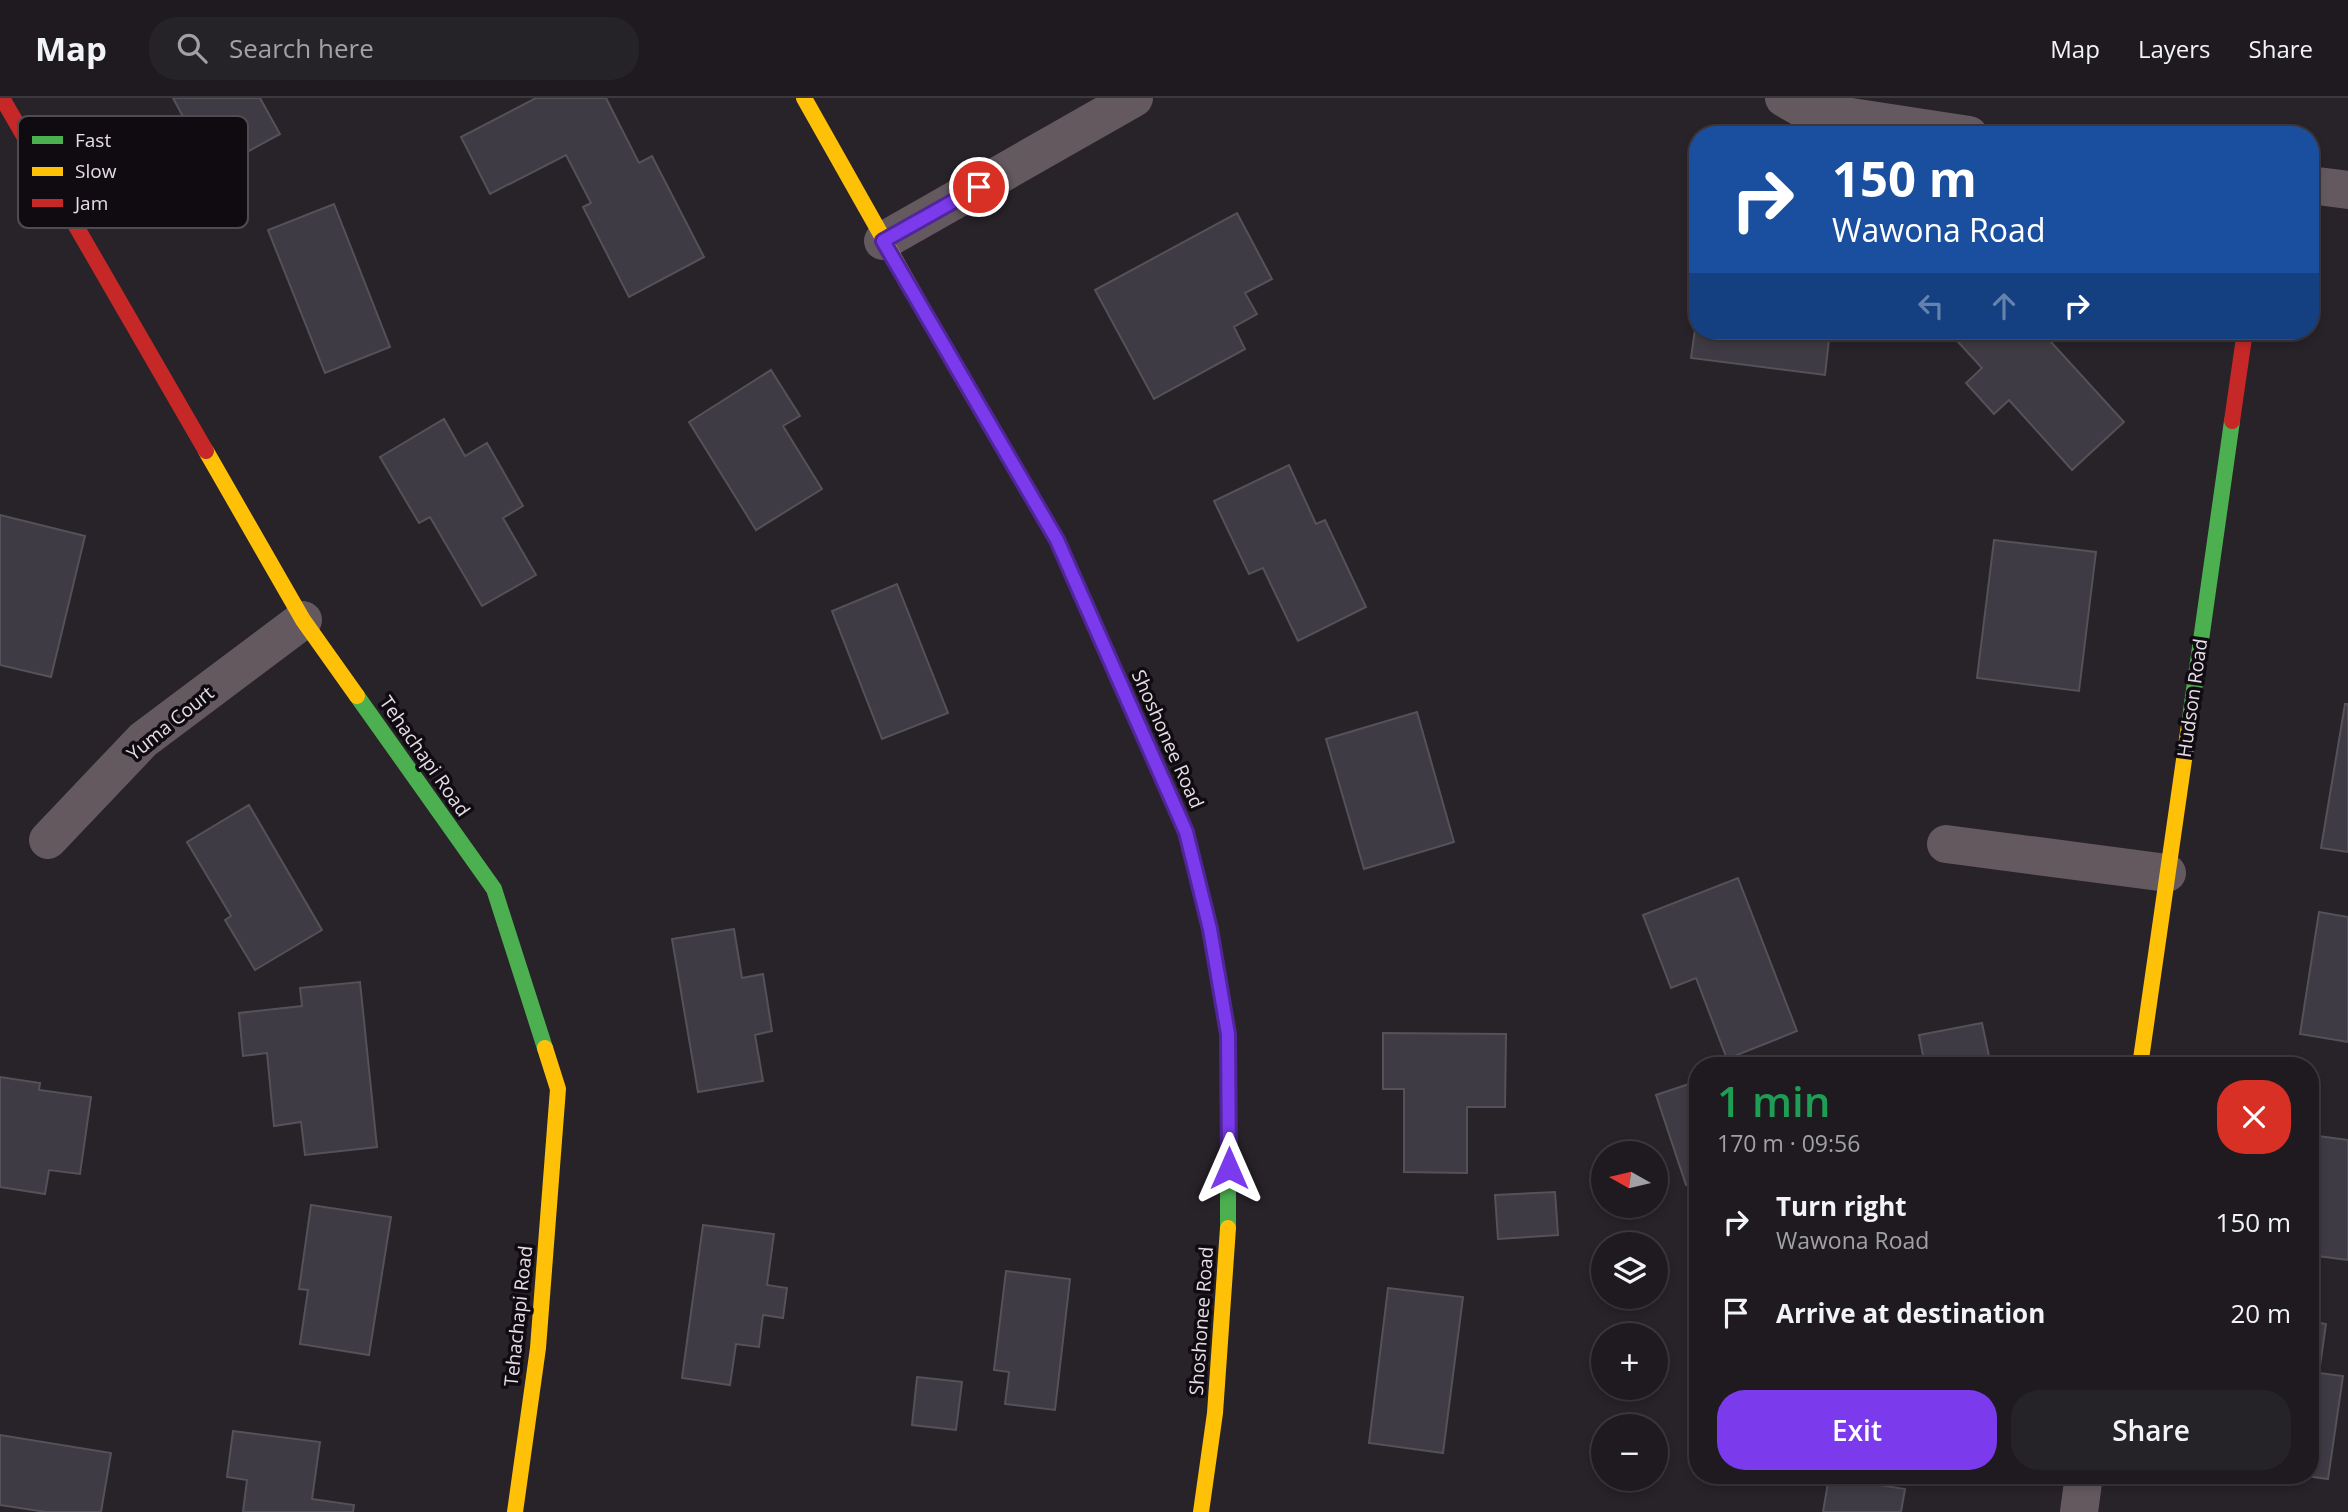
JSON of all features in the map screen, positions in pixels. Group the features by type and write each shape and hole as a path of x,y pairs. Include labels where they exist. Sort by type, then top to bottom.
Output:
{"street":[{"name":"Tehachapi Road","path":"2,98 18,126"},
{"name":"Shoshonee Road","path":"804,98 883,241 1057,540 1186,832 1210,929 1228,1034 1229,1221 1215,1413 1201,1512"},
{"path":"883,241 1134,98"},
{"path":"1784,98 1805,110 1910,126"},
{"path":"2319,186 2348,190"},
{"name":"Tehachapi Road","path":"77,228 303,620 494,889 558,1090 538,1348 515,1512"},
{"name":"Hudson Road","path":"2141,1057 2244,340"},
{"name":"Yuma Court","path":"48,840 144,740 303,620"},
{"path":"1945,844 2167,873"},
{"path":"2079,1512 2083,1484"}],"building":[{"path":"173,98 260,98 280,134 248,151 248,116 183,116"},
{"path":"536,98 606,98 639,163 652,156 704,257 629,297 583,207 591,203 566,155 490,194 461,137"},
{"path":"334,204 390,347 325,373 268,230"},
{"path":"1237,213 1272,279 1245,293 1257,314 1234,327 1245,349 1154,399 1095,290"},
{"path":"1694,340 1829,340 1825,375 1691,358"},
{"path":"1956,340 2049,340 2124,422 2072,470 2009,400 1994,414 1966,383 1982,368"},
{"path":"771,370 800,416 783,426 822,489 756,530 689,422"},
{"path":"444,419 465,456 487,443 523,506 503,518 536,575 482,606 430,517 419,523 380,457"},
{"path":"1289,465 1316,524 1325,520 1366,607 1298,641 1263,568 1249,574 1214,501"},
{"path":"0,515 85,536 51,677 0,665"},
{"path":"1994,540 2096,552 2079,691 1977,678"},
{"path":"897,584 948,713 882,739 832,611"},
{"path":"2345,704 2348,704 2348,852 2321,848"},
{"path":"1417,712 1454,842 1364,869 1326,739"},
{"path":"249,805 322,930 255,970 225,920 231,916 187,842"},
{"path":"1738,878 1797,1031 1726,1057 1696,978 1671,988 1643,915"},
{"path":"2319,912 2348,917 2348,1042 2300,1034"},
{"path":"734,929 742,978 763,974 772,1031 755,1035 763,1081 698,1092 672,939"},
{"path":"360,982 377,1147 305,1155 301,1122 274,1126 267,1053 243,1056 239,1013 302,1006 300,988"},
{"path":"1982,1023 1989,1057 1923,1057 1919,1035"},
{"path":"1383,1033 1506,1034 1505,1107 1467,1107 1467,1173 1404,1172 1404,1089 1383,1089"},
{"path":"0,1077 40,1083 39,1090 91,1097 80,1174 49,1170 45,1194 0,1187"},
{"path":"1689,1084 1689,1184 1686,1185 1656,1095"},
{"path":"2319,1136 2348,1140 2348,1260 2319,1256"},
{"path":"1555,1192 1558,1235 1498,1239 1495,1195"},
{"path":"311,1205 391,1217 369,1355 300,1344 308,1290 299,1289"},
{"path":"703,1225 774,1234 767,1285 787,1288 783,1318 763,1315 759,1347 736,1344 730,1385 682,1378"},
{"path":"1006,1271 1070,1279 1055,1410 1005,1404 1009,1372 994,1370"},
{"path":"1388,1288 1463,1297 1443,1453 1369,1443"},
{"path":"2319,1323 2326,1324 2319,1373"},
{"path":"2319,1373 2343,1376 2328,1479 2319,1478"},
{"path":"917,1377 962,1382 956,1430 912,1425"},
{"path":"233,1431 320,1442 312,1499 354,1505 353,1512 243,1512 247,1480 227,1477"},
{"path":"0,1435 111,1453 101,1512 46,1512 0,1505"},
{"path":"1828,1484 1873,1484 1905,1489 1901,1512 1823,1512"}],"traffic: fast":[{"path":"2189,725 2232,421"},
{"path":"357,696 494,889 545,1048"},
{"path":"1142,732 1186,833 1210,929 1228,1034 1228,1228"}],"traffic: slow":[{"path":"804,98 958,371"},
{"path":"206,451 303,620 357,696"},
{"path":"2141,1057 2189,725"},
{"path":"515,1512 538,1348 558,1089 545,1048"},
{"path":"1201,1512 1215,1413 1228,1228"}],"traffic: jam":[{"path":"2,98 18,126"},
{"path":"77,228 206,451"},
{"path":"2232,421 2244,340"},
{"path":"958,371 1057,540 1142,732"}],"route":[{"path":"979,187 883,241 1057,540 1186,832 1210,929 1228,1034 1229,1168"}]}
